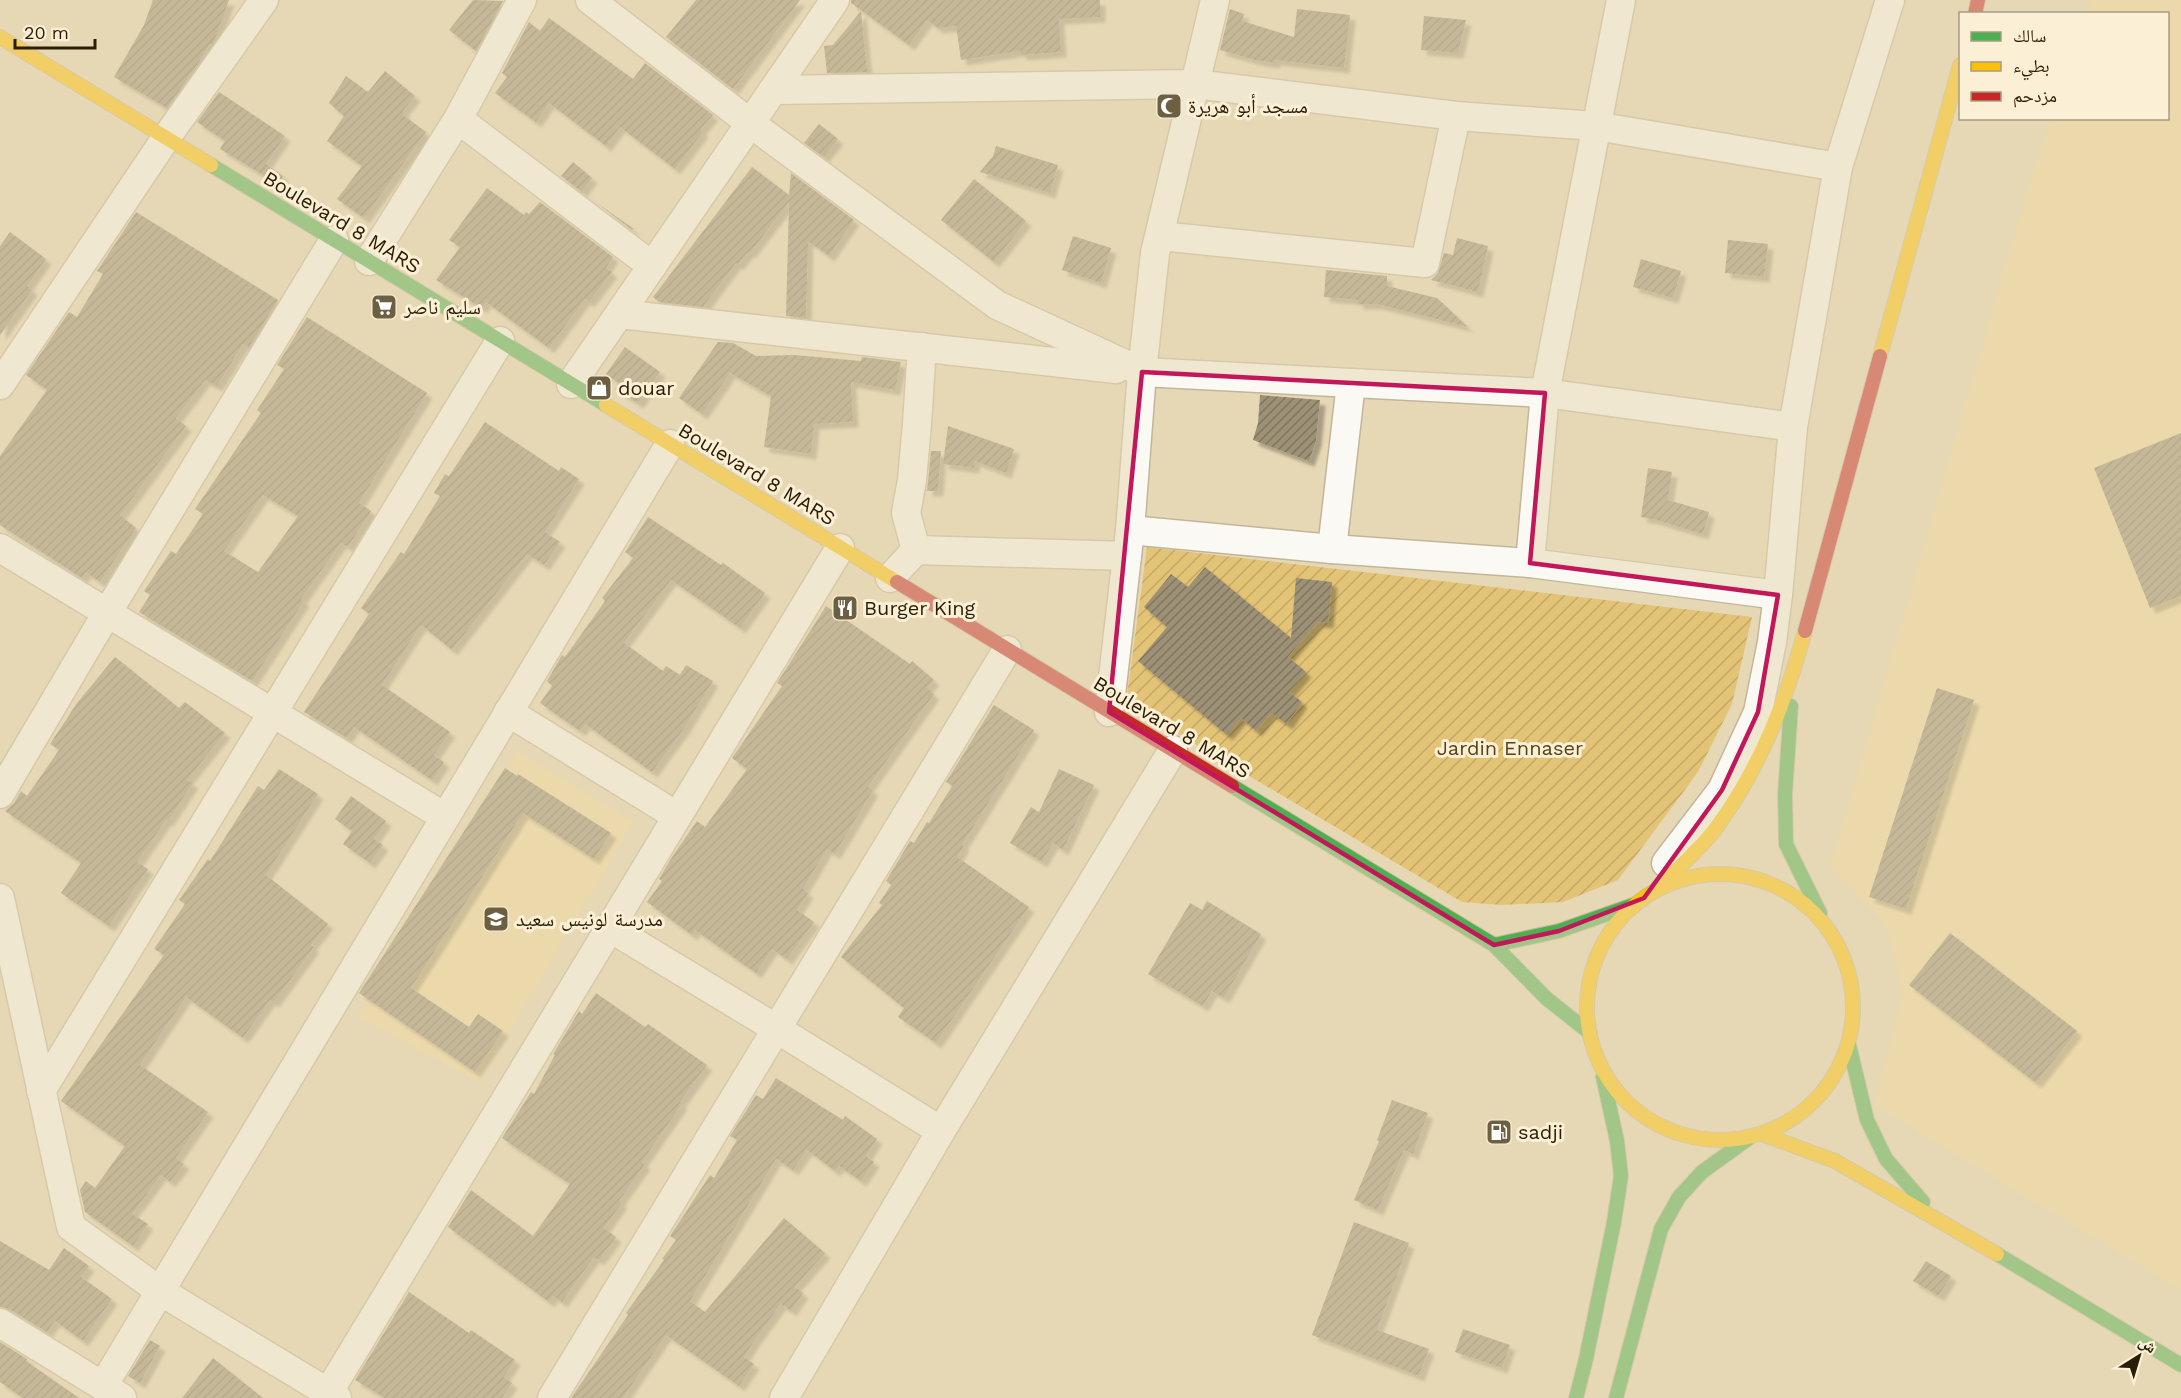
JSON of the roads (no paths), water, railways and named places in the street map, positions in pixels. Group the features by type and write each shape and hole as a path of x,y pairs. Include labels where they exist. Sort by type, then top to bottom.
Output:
{"main road":[{"name":"Boulevard 8 MARS","path":"0,37 1494,945 1546,998 1590,1033"},
{"path":"1576,1398 1614,1222 1621,1176 1617,1142 1601,1066 1590,1033 1587,997 1595,962 1611,930 1714,829 1758,764 1793,675 1959,69"},
{"path":"1616,1398 1661,1228 1680,1197 1702,1172 1756,1136 1800,1115 1831,1084 1849,1045 1854,1004 1847,965 1786,844 1785,794 1793,675"},
{"path":"1494,945 1559,931 1645,898 1691,877 1729,874 1767,883 1801,901 1828,928"},
{"path":"1849,1045 1867,1120 1886,1159 1940,1221"},
{"path":"1601,1066 1627,1102 1663,1128 1705,1140 1756,1136 1835,1161 2050,1284 2181,1365"}],"street":[{"path":"0,385 166,138 264,0"},
{"path":"369,261 458,119 522,0"},
{"path":"590,0 750,123 997,305 1142,372"},
{"path":"572,384 835,0"},
{"path":"1109,712 1128,543 1142,372 1155,253 1215,0"},
{"path":"1530,563 1545,393 1621,0"},
{"path":"1645,898 1676,848 1722,790 1758,712 1772,642 1778,595 1793,427 1838,167 1890,0"},
{"path":"773,90 1196,84 1456,116 1596,126 1838,167"},
{"path":"1160,236 1425,263 1456,116"},
{"path":"458,119 652,266"},
{"path":"0,794 107,613 334,240"},
{"path":"620,314 1142,372 1545,393 1793,427"},
{"path":"41,1091 500,341"},
{"path":"916,550 906,513 917,424 922,347"},
{"path":"1332,549 1351,383"},
{"path":"0,1323 113,1392 160,1291 670,444"},
{"path":"890,578 916,550 1128,543 1332,549 1530,563 1778,595"},
{"path":"0,548 445,817"},
{"path":"0,898 71,1227 160,1291 333,1395 609,928 840,548"},
{"path":"552,1398 1007,650"},
{"path":"508,712 677,816"},
{"path":"784,1398 941,1131 1173,750"},
{"path":"609,928 941,1131"}],"place":[{"name":"مسجد أبو هريرة","path":"1169,106"},
{"name":"سليم ناصر","path":"384,307"},
{"name":"douar","path":"599,388"},
{"name":"Burger King","path":"845,608"},
{"name":"مدرسة لونيس سعيد","path":"496,919"},
{"name":"sadji","path":"1499,1132"}],"park label":[{"name":"Jardin Ennaser","path":"1510,748"}]}
